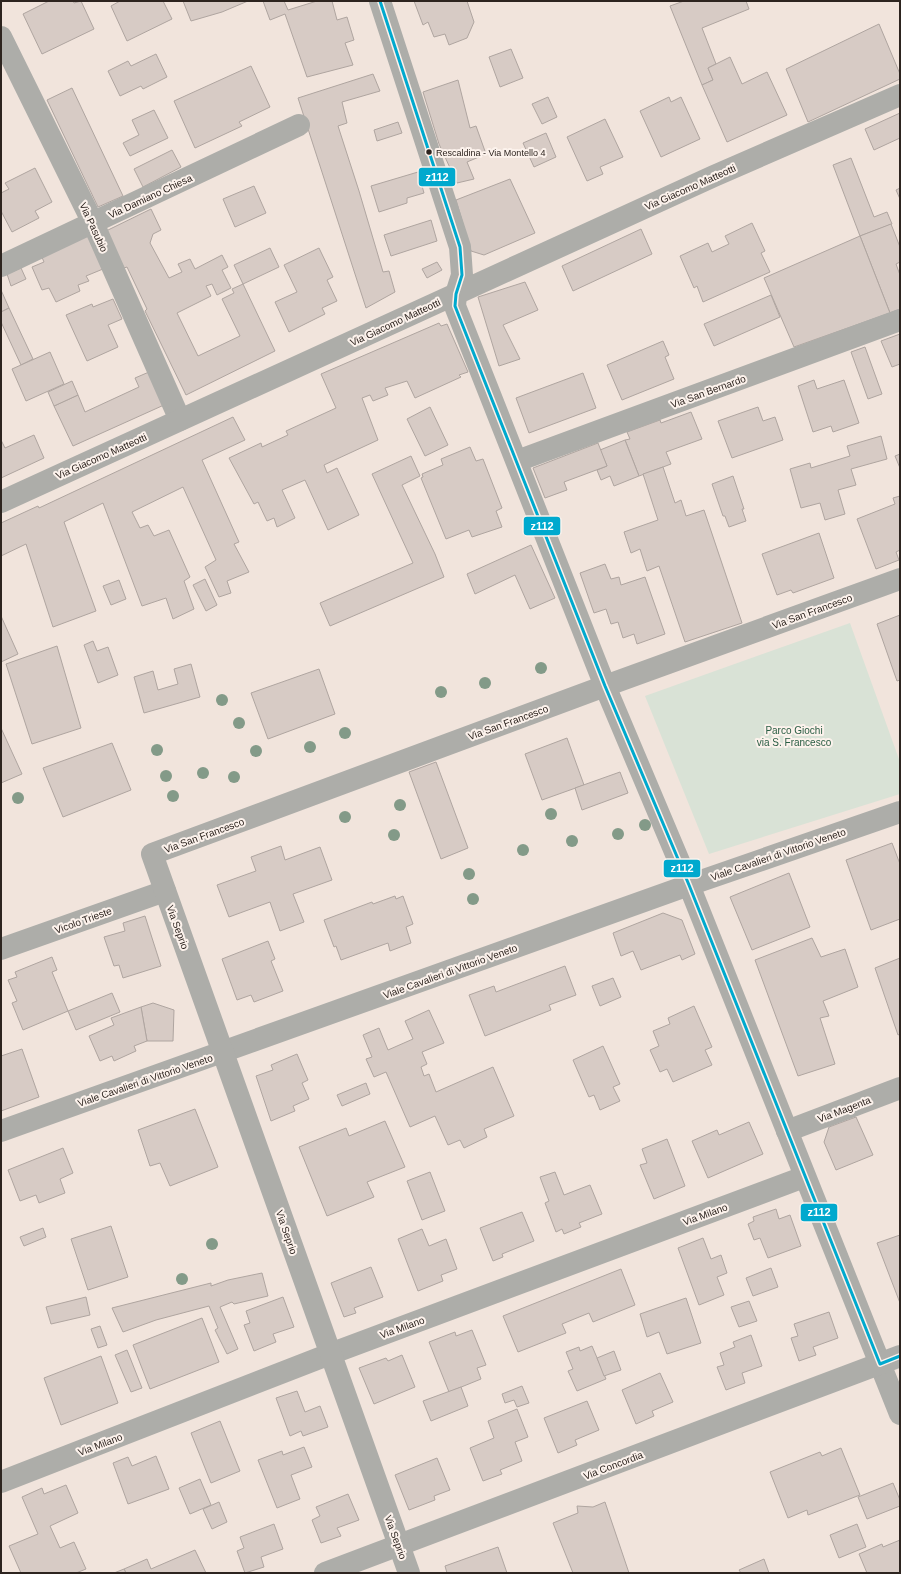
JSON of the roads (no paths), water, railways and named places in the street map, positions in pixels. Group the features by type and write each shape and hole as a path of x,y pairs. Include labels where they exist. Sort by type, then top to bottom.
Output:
{"street":[{"path":"380,1 460,247 462,275 456,294 455,306 604,686 689,885 804,1177 900,1414"},
{"name":"Via Pasubio","path":"1,37 93,223 180,420"},
{"name":"Via Giacomo Matteotti","path":"1,502 722,173 900,94"},
{"name":"Via Damiano Chiesa","path":"1,266 299,125"},
{"name":"Via San Bernardo","path":"517,461 900,320"},
{"name":"Via San Francesco","path":"165,891 152,854 900,578"},
{"name":"Viale Cavalieri di Vittorio Veneto","path":"1,1131 689,885 900,812"},
{"name":"Vicolo Trieste","path":"1,949 165,891"},
{"name":"Via Seprio","path":"165,891 224,1052 409,1573"},
{"name":"Via Magenta","path":"787,1131 900,1088"},
{"name":"Via Milano","path":"1,1482 330,1354 804,1177"},
{"name":"Via Concordia","path":"325,1573 900,1356"}],"place":[{"name":"Rescaldina - Via Montello 4","path":"429,152"}],"park label":[{"name":"Parco Giochi via S. Francesco","path":"794,736"}]}
